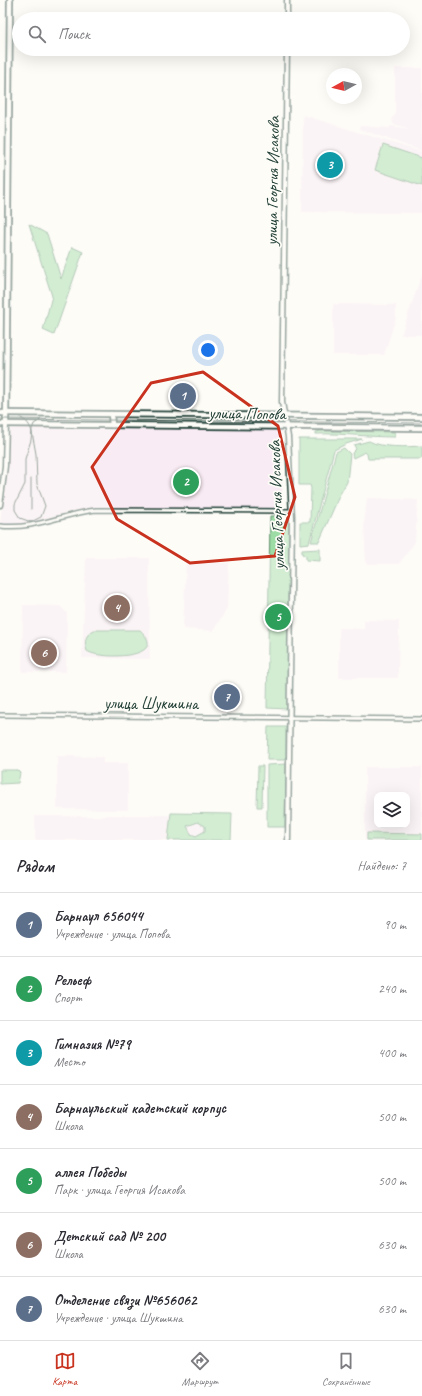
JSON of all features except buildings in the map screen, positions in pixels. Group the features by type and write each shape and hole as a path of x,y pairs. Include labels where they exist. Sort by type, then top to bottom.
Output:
{"main road":[{"path":"6,424 10,0"},
{"name":"улица Попова","path":"0,413 422,417"},
{"path":"111,414 112,425"},
{"name":"улица Попова","path":"0,424 422,428"}],"street":[{"path":"287,0 287,12"},
{"name":"улица Георгия Исакова","path":"287,56 284,415 288,437 292,511 288,840"},
{"path":"0,505 5,466 6,424"},
{"path":"0,526 33,526 67,515 96,510 292,511"},
{"name":"улица Шукшина","path":"0,715 422,719"}],"highlighted area":[{"path":"203,372 278,426 295,497 275,556 190,563 117,519 92,467 151,383"}],"shaded area":[{"path":"395,68 422,68 422,151 359,129 360,126 389,128 391,126 411,129 393,124 392,117 395,116"},
{"path":"303,115 422,152 422,213 302,212"},
{"path":"422,274 422,335 401,335"},
{"path":"333,304 396,305 396,318 384,355 333,355"},
{"path":"11,428 282,430 282,507 273,510 111,508 67,512 33,525 0,524 9,435"},
{"path":"367,498 418,500 415,542 399,564 366,564 364,523"},
{"path":"86,558 149,558 150,659 82,658"},
{"path":"186,561 229,563 227,609 213,631 183,629"},
{"path":"23,605 60,606 67,613 66,672 22,672"},
{"path":"364,620 399,621 398,678 339,678 339,628 364,629"},
{"path":"57,756 103,757 103,763 128,763 128,810 57,809"},
{"path":"365,767 422,767 422,840 365,840"},
{"path":"228,815 228,840 35,840 35,816"}],"green space":[{"path":"383,145 422,158 422,186 375,170"},
{"path":"29,224 47,234 61,279 72,247 83,252 54,335 43,330 52,296"},
{"path":"316,432 395,432 395,437 316,434"},
{"path":"299,439 362,439 334,450 309,543 300,544 300,522 310,522 311,488 310,485 299,485"},
{"path":"369,441 387,446 422,446 422,458 368,459 365,452 353,458 352,453 356,449 354,445"},
{"path":"344,448 350,454 347,482 340,494 319,542 311,542 336,452"},
{"path":"270,516 277,516 277,523 281,525 289,519 287,709 267,708"},
{"path":"320,549 320,561 306,560 306,556 302,554 302,550"},
{"path":"94,630 140,630 147,640 147,647 140,652 130,655 105,656 94,654 87,651 86,639 87,636"},
{"path":"268,727 286,727 286,760 267,760"},
{"path":"286,764 285,827 267,827 267,765"},
{"path":"258,766 263,766 262,807 257,807"},
{"path":"0,770 17,770 20,773 18,783 0,784"},
{"path":"171,813 232,814 231,840 168,840","holes":["198,822 205,826 205,831 196,836 191,834 187,826"]},
{"path":"367,833 422,834 422,840 367,840"}],"tram line":[{"path":"21,418 25,420 30,427 31,430 32,432 36,454 37,484 45,506 41,517 31,522 20,518 15,510 15,504 25,484 25,459 31,440 32,429 34,424 42,419"},
{"path":"0,419 422,423"},
{"path":"31,479 31,509"}],"place":[{"name":"Гимназия №79","path":"330,165"},
{"name":"Барнаул 656044","path":"183,396"},
{"name":"Рельеф","path":"186,482"},
{"name":"Барнаульский кадетский корпус","path":"117,608"},
{"name":"аллея Победы","path":"278,617"},
{"name":"Детский сад № 200","path":"44,653"},
{"name":"Отделение связи №656062","path":"227,697"}]}
